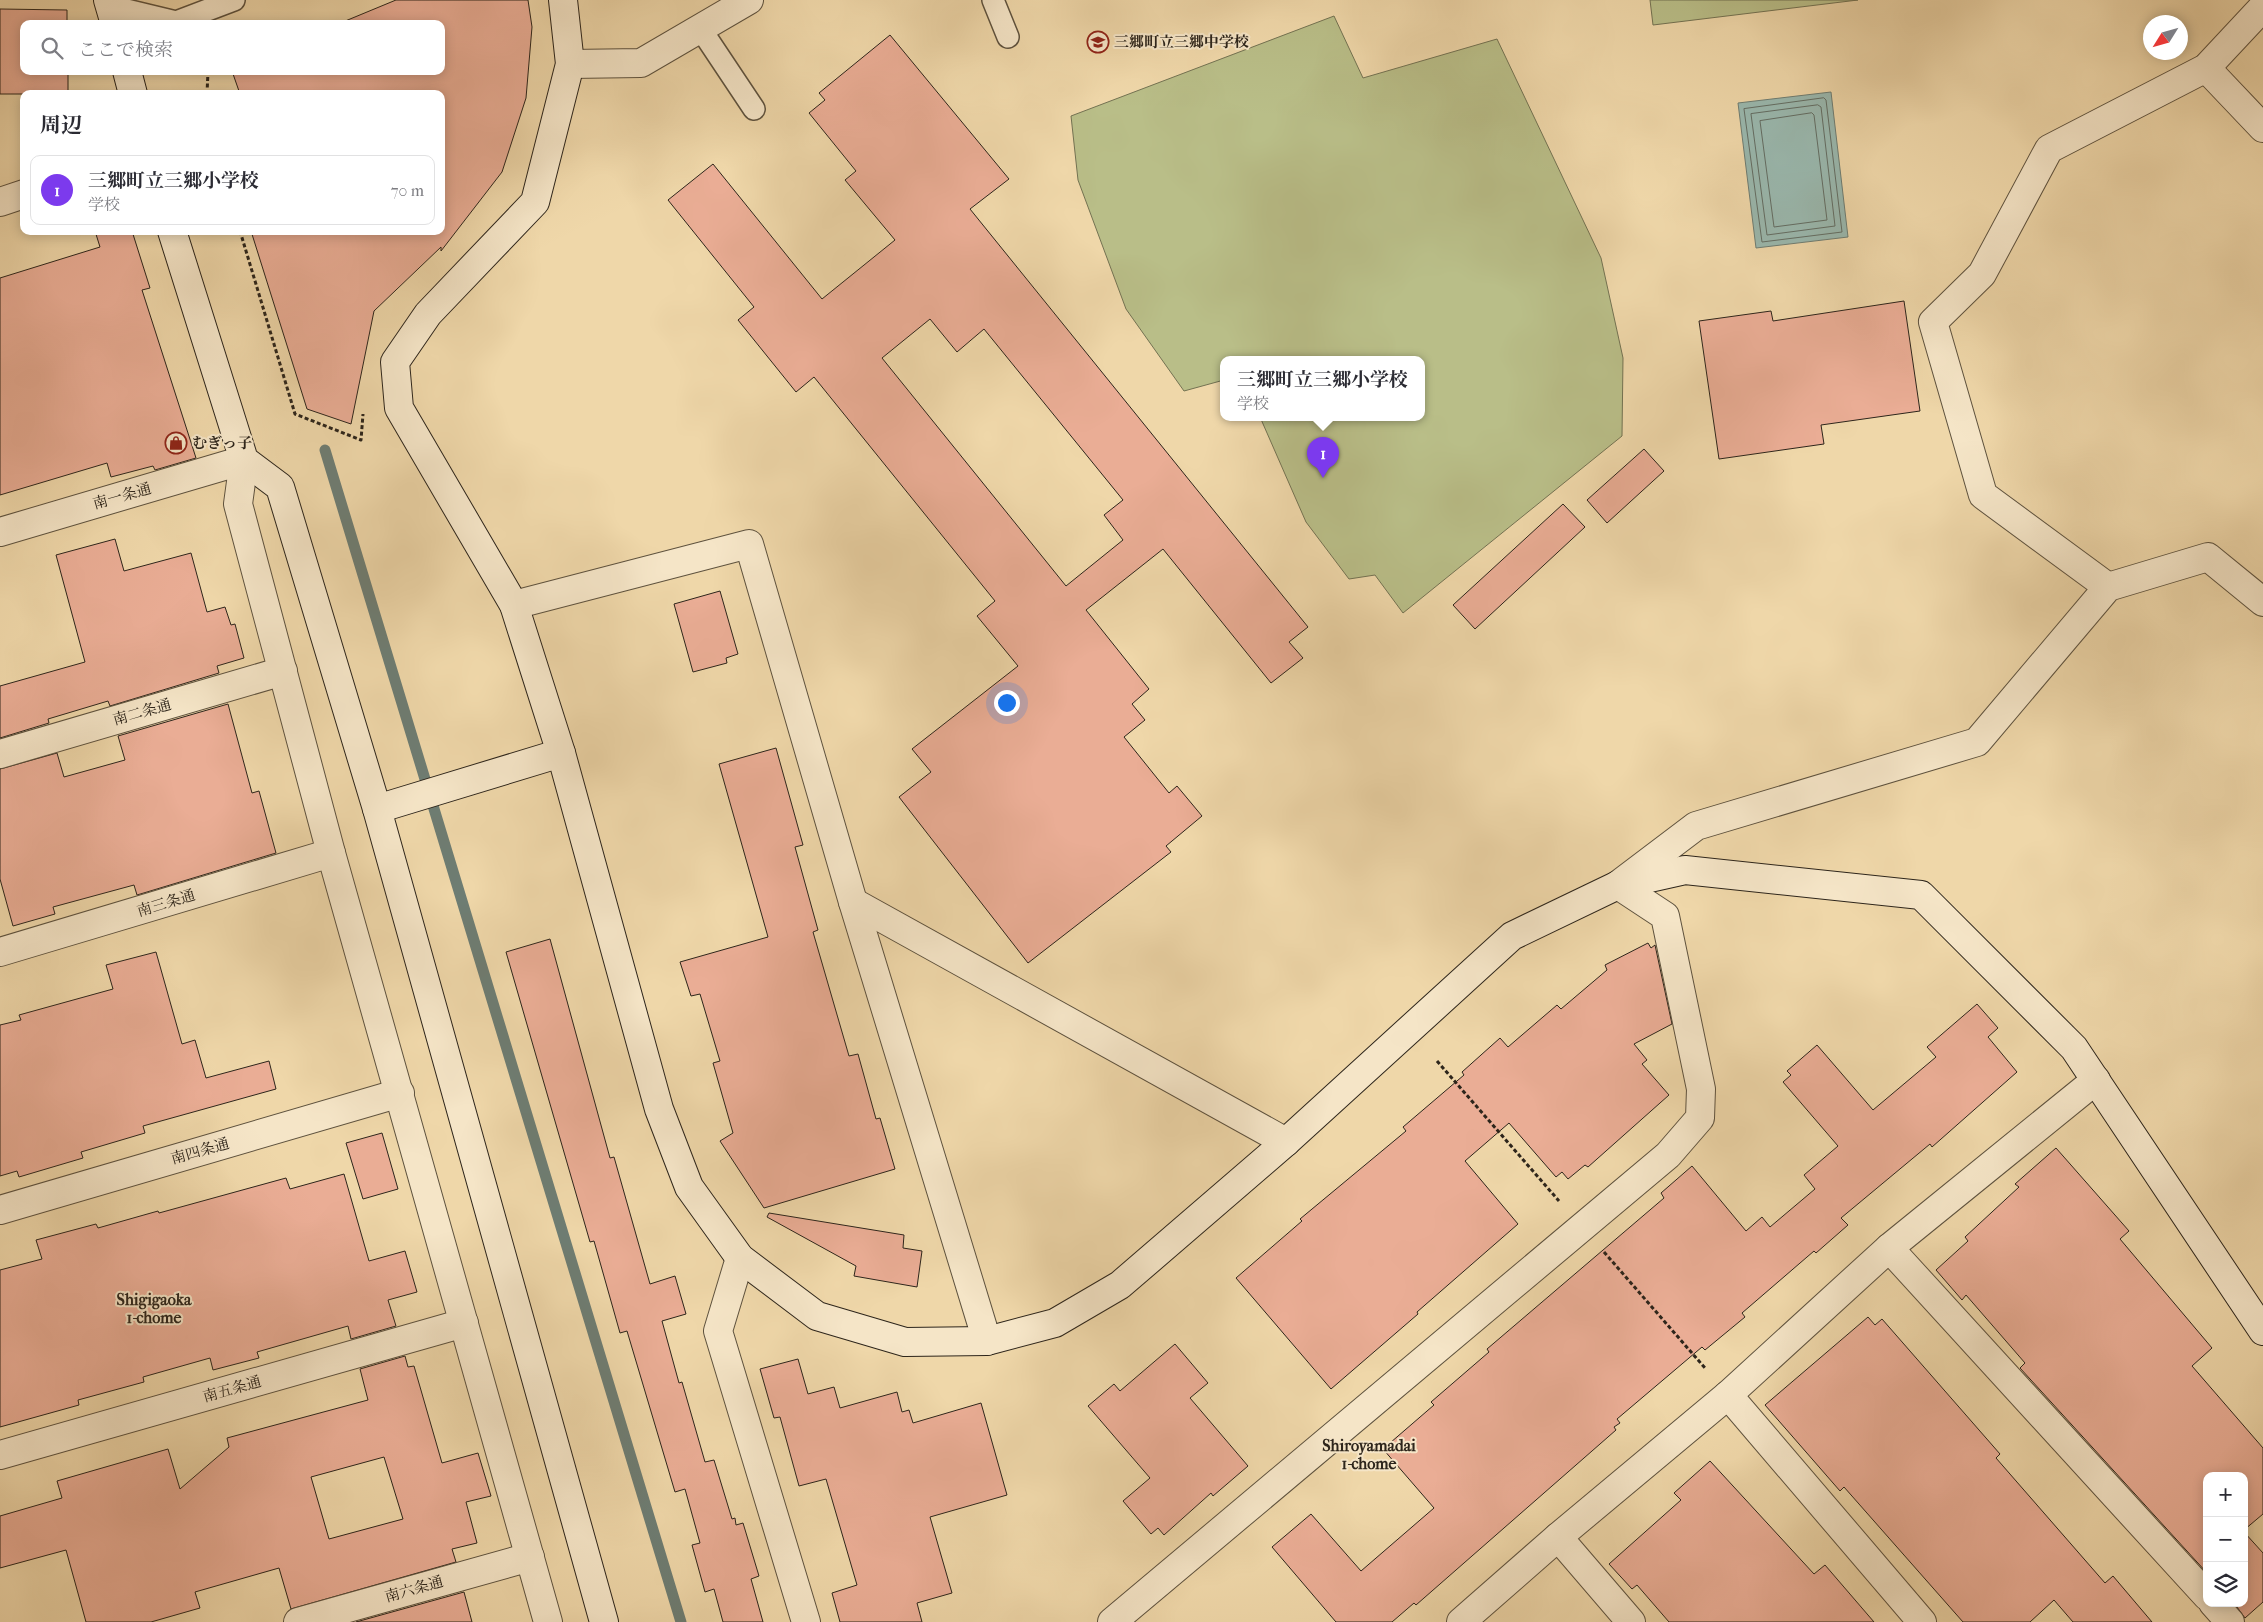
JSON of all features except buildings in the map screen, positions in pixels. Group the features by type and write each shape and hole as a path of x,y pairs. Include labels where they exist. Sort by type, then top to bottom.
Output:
{"street":[{"path":"563,0 570,64 534,202 428,314 395,362 399,408 514,605 561,753 659,1109 689,1187 740,1258 817,1316 905,1342 986,1341 1055,1323 1120,1286 1286,1142 1512,936 1618,885 1696,826 1977,742 2108,588 2208,557 2263,602"},
{"path":"570,64 641,62 749,0"},
{"path":"2108,588 1983,495 1933,322 1982,274 2049,149 2206,68 2263,7"},
{"path":"2206,68 2263,128"},
{"path":"128,75 132,90"},
{"path":"0,202 20,195"},
{"path":"173,235 244,460 238,504 331,853 548,1622"},
{"path":"244,460 280,487 377,809 604,1622"},
{"name":"南一条通","path":"0,532 244,460"},
{"path":"514,605 748,544 853,902 986,1341"},
{"name":"南二条通","path":"0,754 283,671"},
{"path":"377,809 561,753"},
{"name":"南三条通","path":"0,952 331,853"},
{"path":"1618,885 1685,870 1921,895 2074,1048 2263,1331"},
{"path":"1112,1622 1668,1155 1700,1118 1701,1089 1665,916 1618,885"},
{"path":"853,902 1286,1142"},
{"path":"1461,1622 1558,1537 1728,1395 1889,1248 2096,1080"},
{"name":"南四条通","path":"0,1210 400,1093"},
{"path":"1889,1248 2203,1592"},
{"path":"740,1258 718,1331 806,1622"},
{"name":"南五条通","path":"0,1455 464,1323"},
{"path":"1728,1395 1922,1622"},
{"path":"1558,1537 1631,1622"},
{"name":"南六条通","path":"298,1622 530,1557"},
{"path":"2217,1607 2230,1622"}],"lane":[{"path":"181,20 234,0"},
{"path":"993,0 1008,37"},
{"path":"111,10 165,20"},
{"path":"700,28 754,109"}],"path":[{"path":"207,90 208,75"},
{"path":"241,235 295,414 361,440 364,407"},
{"path":"1437,1061 1728,1395"}],"green space":[{"path":"1650,0 1858,0 1653,25"},
{"path":"1334,16 1363,78 1497,39 1601,258 1623,358 1622,436 1403,613 1375,575 1349,579 1306,522 1262,421 1425,421 1425,356 1220,356 1220,381 1184,391 1126,309 1078,180 1071,116"}],"water":[{"path":"1831,92 1848,237 1756,248 1738,103"}],"waterway":[{"path":"325,450 681,1622"}],"place":[{"name":"三郷町立三郷中学校","path":"1098,42"},
{"name":"むぎっ子","path":"176,443"},
{"name":"三郷町立三郷小学校","path":"1323,478"}],"district":[{"name":"Shigigaoka 1-chome","path":"154,1308"},
{"name":"Shiroyamadai 1-chome","path":"1369,1454"}]}
